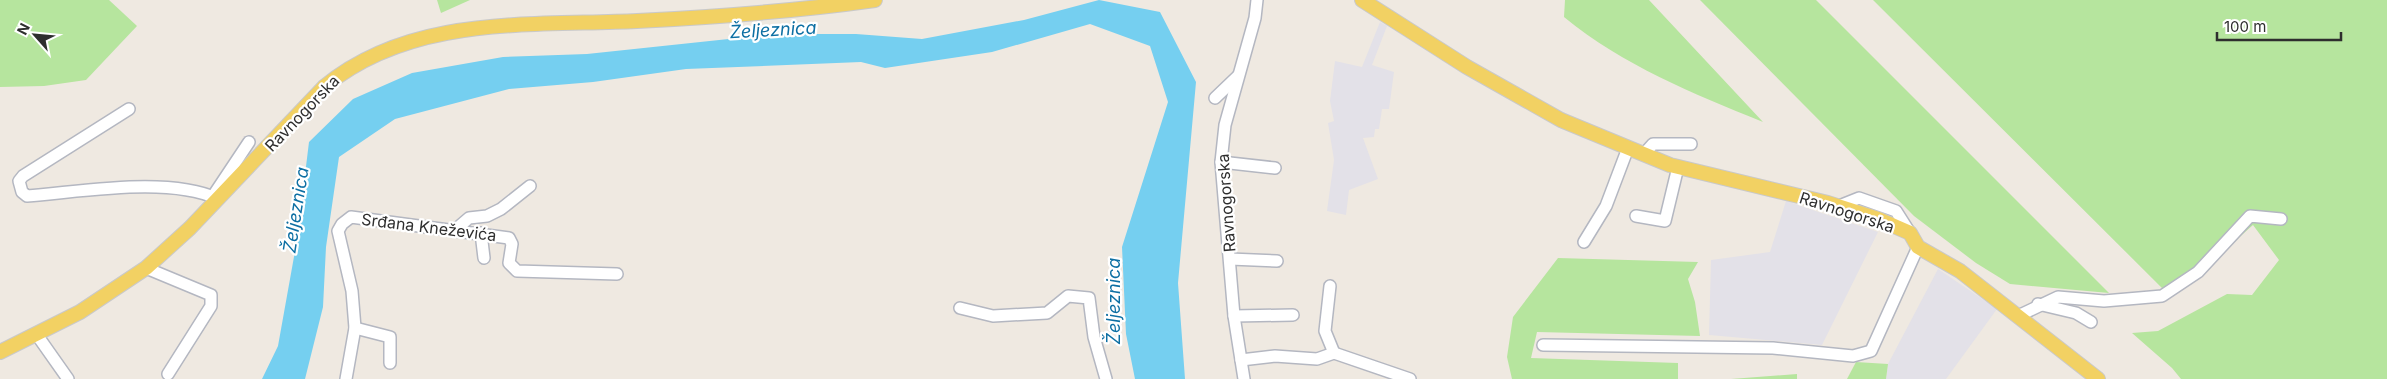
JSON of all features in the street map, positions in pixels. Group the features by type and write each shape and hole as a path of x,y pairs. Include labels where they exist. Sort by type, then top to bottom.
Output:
{"main road":[{"name":"Ravnogorska","path":"0,352 37,335 100,300 146,268 324,87 342,72 370,56 420,38 453,30 495,26 639,20 837,6 875,0"},
{"name":"Ravnogorska","path":"1362,0 1467,67 1561,120 1678,167 1839,206 1878,219 1910,233 1918,247"},
{"path":"1918,247 1960,271 2098,379"}],"street":[{"name":"Ravnogorska","path":"1244,379 1234,316 1221,162 1224,125 1255,18 1257,0"},
{"path":"1215,98 1239,74"},
{"path":"129,109 23,176 19,181 22,192 27,196 146,187 203,192 216,198 249,142"},
{"path":"1644,154 1653,144 1691,144"},
{"path":"1584,242 1606,206 1628,148"},
{"path":"1221,162 1275,168"},
{"path":"1636,216 1665,221 1678,167"},
{"path":"455,230 469,218 488,216 501,209 530,186"},
{"path":"2018,316 2038,304 2058,297 2104,301 2147,299 2162,296 2198,272 2250,216 2281,219"},
{"name":"Srđana Kneževića","path":"346,379 355,328 352,291 338,231 342,224 351,218 509,238 512,244 508,263 517,271 617,274"},
{"path":"481,233 484,258"},
{"path":"1543,345 1773,348 1853,356 1871,351 1918,247"},
{"path":"1230,259 1277,261"},
{"path":"146,268 211,295 211,306 168,374"},
{"path":"1330,286 1326,331 1334,354"},
{"path":"960,308 993,316 1047,313 1068,296 1089,298 1094,337 1106,379"},
{"path":"2038,304 2076,313 2091,322"},
{"path":"1234,316 1293,315"},
{"path":"355,328 390,337 390,363"},
{"path":"37,335 68,379"},
{"path":"1241,360 1275,356 1317,359 1334,354 1410,379"}],"shaded area":[{"path":"1380,22 1387,26 1372,65 1394,72 1389,109 1382,109 1379,129 1375,129 1374,137 1363,138 1378,179 1349,190 1346,215 1327,211 1334,160 1328,123 1334,121 1330,101 1335,61 1362,67"},
{"path":"1786,201 1878,232 1822,345 1709,335 1711,260 1770,252"},
{"path":"1938,269 1997,309 1946,379 1886,379 1888,364"}],"green space":[{"path":"0,0 109,0 137,26 86,80 44,86 0,87"},
{"path":"437,0 470,0 441,13"},
{"path":"1565,0 1649,0 1763,122 1659,77 1610,50 1564,17"},
{"path":"1700,0 1816,0 2109,293 2010,284 1976,263 1914,216"},
{"path":"1873,0 2387,0 2387,379 2181,379 2172,368 2132,333 2158,331 2227,294 2252,295 2279,260 2253,225 2205,272 2170,296"},
{"path":"1558,258 1698,262 1688,279 1695,302 1700,336 1537,332 1531,358 1678,363 1678,379 1512,379 1507,357 1513,317"},
{"path":"1856,362 1888,364 1886,379 1847,379"},
{"path":"1797,374 1797,379 1731,379"}],"water":[{"path":"1099,0 1160,12 1196,82 1178,283 1185,379 1135,379 1126,334 1122,247 1168,102 1150,46 1090,24 992,52 885,68 861,62 686,69 593,82 509,89 395,119 339,157 326,247 323,307 305,379 262,379 278,346 297,240 309,142 353,99 412,73 503,57 587,54 777,34 856,34 922,39 1024,20"}],"water label":[{"name":"Željeznica","path":"773,30"},
{"name":"Željeznica","path":"296,210"},
{"name":"Željeznica","path":"1114,301"}]}
